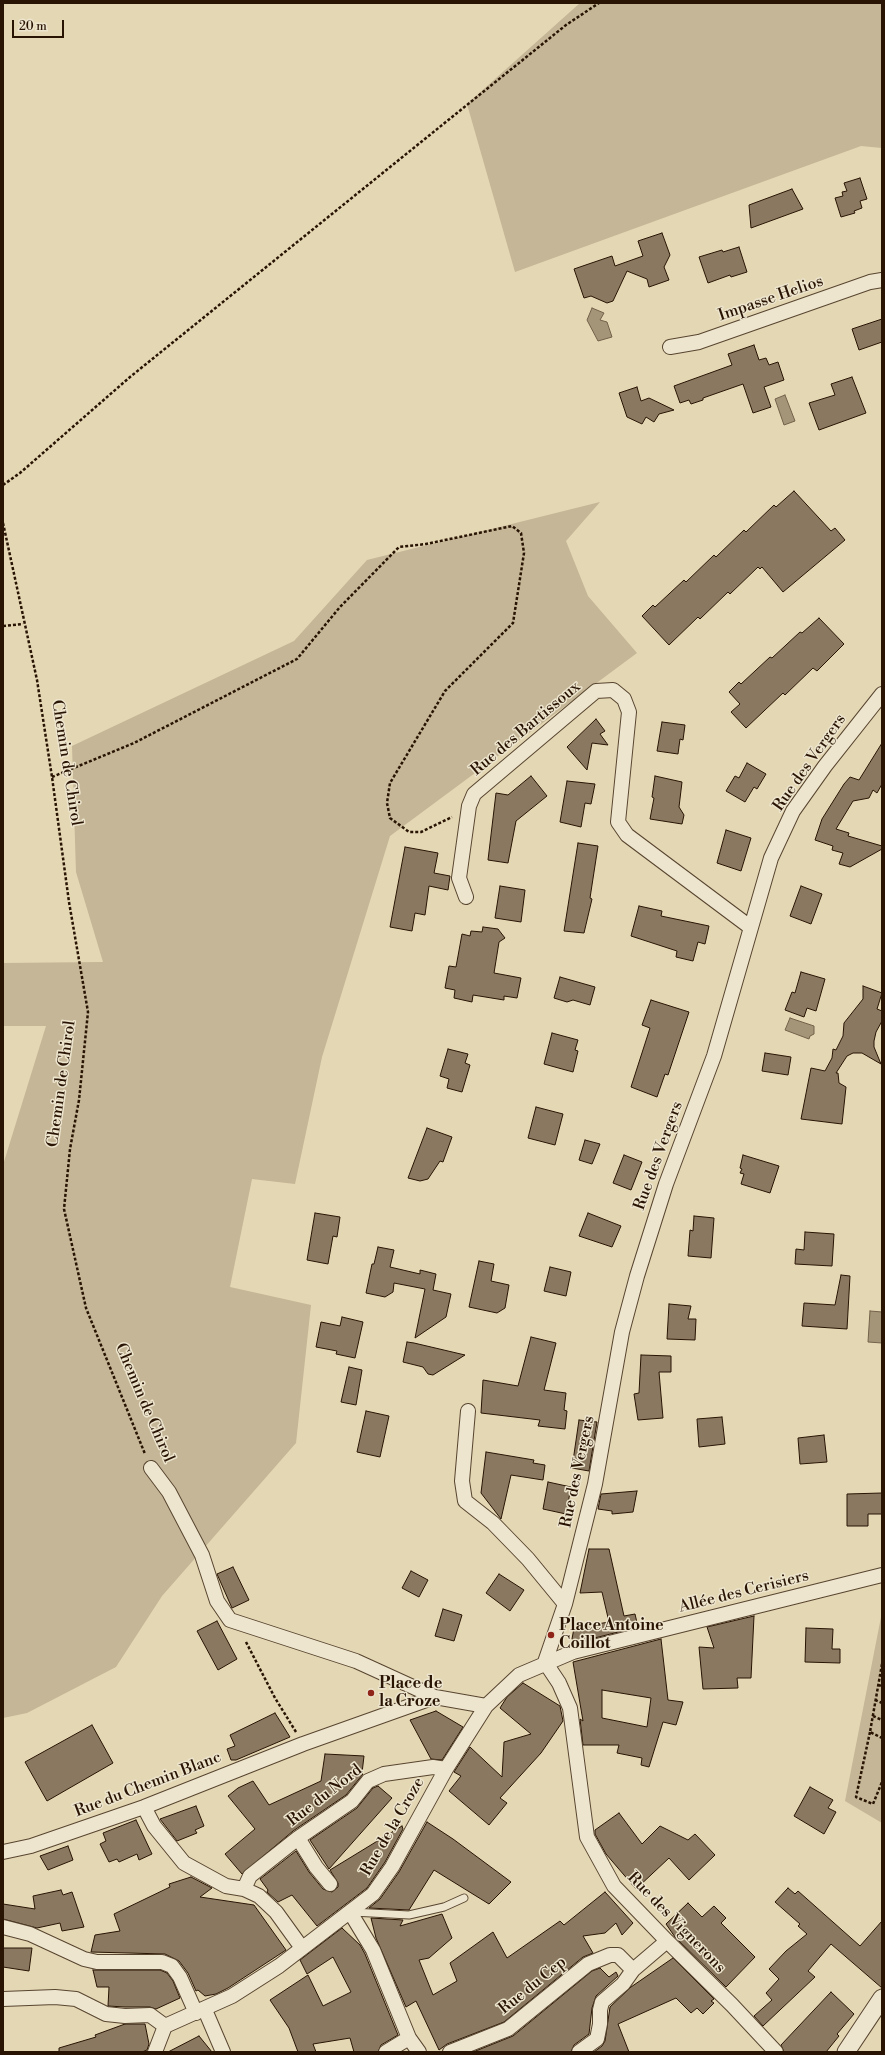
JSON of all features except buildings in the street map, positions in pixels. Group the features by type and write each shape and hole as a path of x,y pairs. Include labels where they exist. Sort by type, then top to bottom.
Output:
{"street":[{"name":"Impasse Helios","path":"670,347 699,342 870,282 882,280"},
{"name":"Rue des Bartissoux","path":"466,897 459,878 469,806 474,794 596,691 613,690 624,698 629,712 618,822 627,835 750,927"},
{"name":"Rue des Vergers","path":"545,1662 565,1604 595,1484 622,1332 637,1276 666,1184 714,1056 771,858 793,811 825,766 882,694"},
{"path":"468,1412 462,1481 466,1501 493,1523 528,1559 565,1604"},
{"name":"Chemin de Chirol","path":"151,1468 169,1492 198,1548 217,1601 230,1620"},
{"name":"Allée des Cerisiers","path":"545,1662 573,1652 882,1575"},
{"path":"230,1620 356,1661 435,1696 486,1706 519,1675 545,1662"},
{"name":"Rue des Vignerons","path":"545,1662 559,1683 570,1708 587,1837 614,1886 667,1942 732,2005 776,2052"},
{"path":"303,1744 435,1696"},
{"name":"Rue de la Croze","path":"165,2026 232,1996 279,1966 373,1894 392,1867 446,1769 486,1706"},
{"name":"Rue du Chemin Blanc","path":"3,1852 31,1846 144,1807 303,1744"},
{"name":"Rue du Nord","path":"244,1889 250,1876 298,1838 352,1801 368,1781 384,1774 433,1766 446,1769"},
{"path":"144,1807 154,1826 184,1863 226,1886 244,1889 259,1896 276,1912 302,1948"},
{"path":"298,1838 316,1867 330,1884"},
{"path":"350,1912 373,1950 409,2038 419,2052"},
{"path":"3,1927 30,1934 84,1959 97,1962 162,1962 172,1966 201,2011 223,2052"},
{"path":"579,2052 597,2038 602,2002 623,1984 633,1970 667,1942"},
{"name":"Rue du Cep","path":"450,2052 508,2029 588,1964 610,1955 618,1955 633,1970"},
{"path":"3,1999 55,1997 76,1999 106,2014 125,2016 150,2014 165,2026 156,2052"},
{"path":"846,2052 882,1998"},
{"path":"386,2052 409,2038"}],"lane":[{"path":"350,1912 409,1915 444,1907 464,1898"}],"path":[{"path":"3,485 20,473 130,377 566,25 599,3"},
{"name":"Chemin de Chirol","path":"3,523 23,624 37,680 69,902 88,1012 79,1100 70,1149 64,1209 86,1308 151,1468"},
{"path":"52,777 134,743 297,659 340,607 399,547 426,544 512,526 521,533 524,552 513,623 445,691 390,783 386,803 390,818 409,832 421,832 469,806"},
{"path":"3,626 23,624"},
{"path":"230,1620 241,1632 275,1698 303,1744"},
{"path":"882,1664 870,1732 856,1797 873,1804 882,1782"},
{"path":"878,1685 882,1686"},
{"path":"876,1700 882,1703"},
{"path":"873,1716 882,1720"},
{"path":"870,1732 882,1738"}],"shaded area":[{"path":"580,3 882,3 882,148 861,146 515,272 467,104"},
{"path":"592,308 604,313 600,320 607,322 612,337 598,341 587,320"},
{"path":"785,395 795,421 784,425 775,399"},
{"path":"600,502 566,541 588,596 637,653 390,836 322,1057 295,1184 252,1179 230,1287 311,1305 296,1443 162,1596 116,1667 27,1713 3,1718 3,1165 46,1026 3,1026 3,963 103,962 76,872 72,746 294,641 367,560"},
{"path":"790,1018 814,1026 814,1034 810,1036 809,1039 785,1030"},
{"path":"870,1311 882,1312 882,1343 868,1342"},
{"path":"882,1612 882,1823 845,1801"}],"place":[{"name":"Place Antoine Coillot","path":"551,1635"},
{"name":"Place de la Croze","path":"371,1693"}]}
